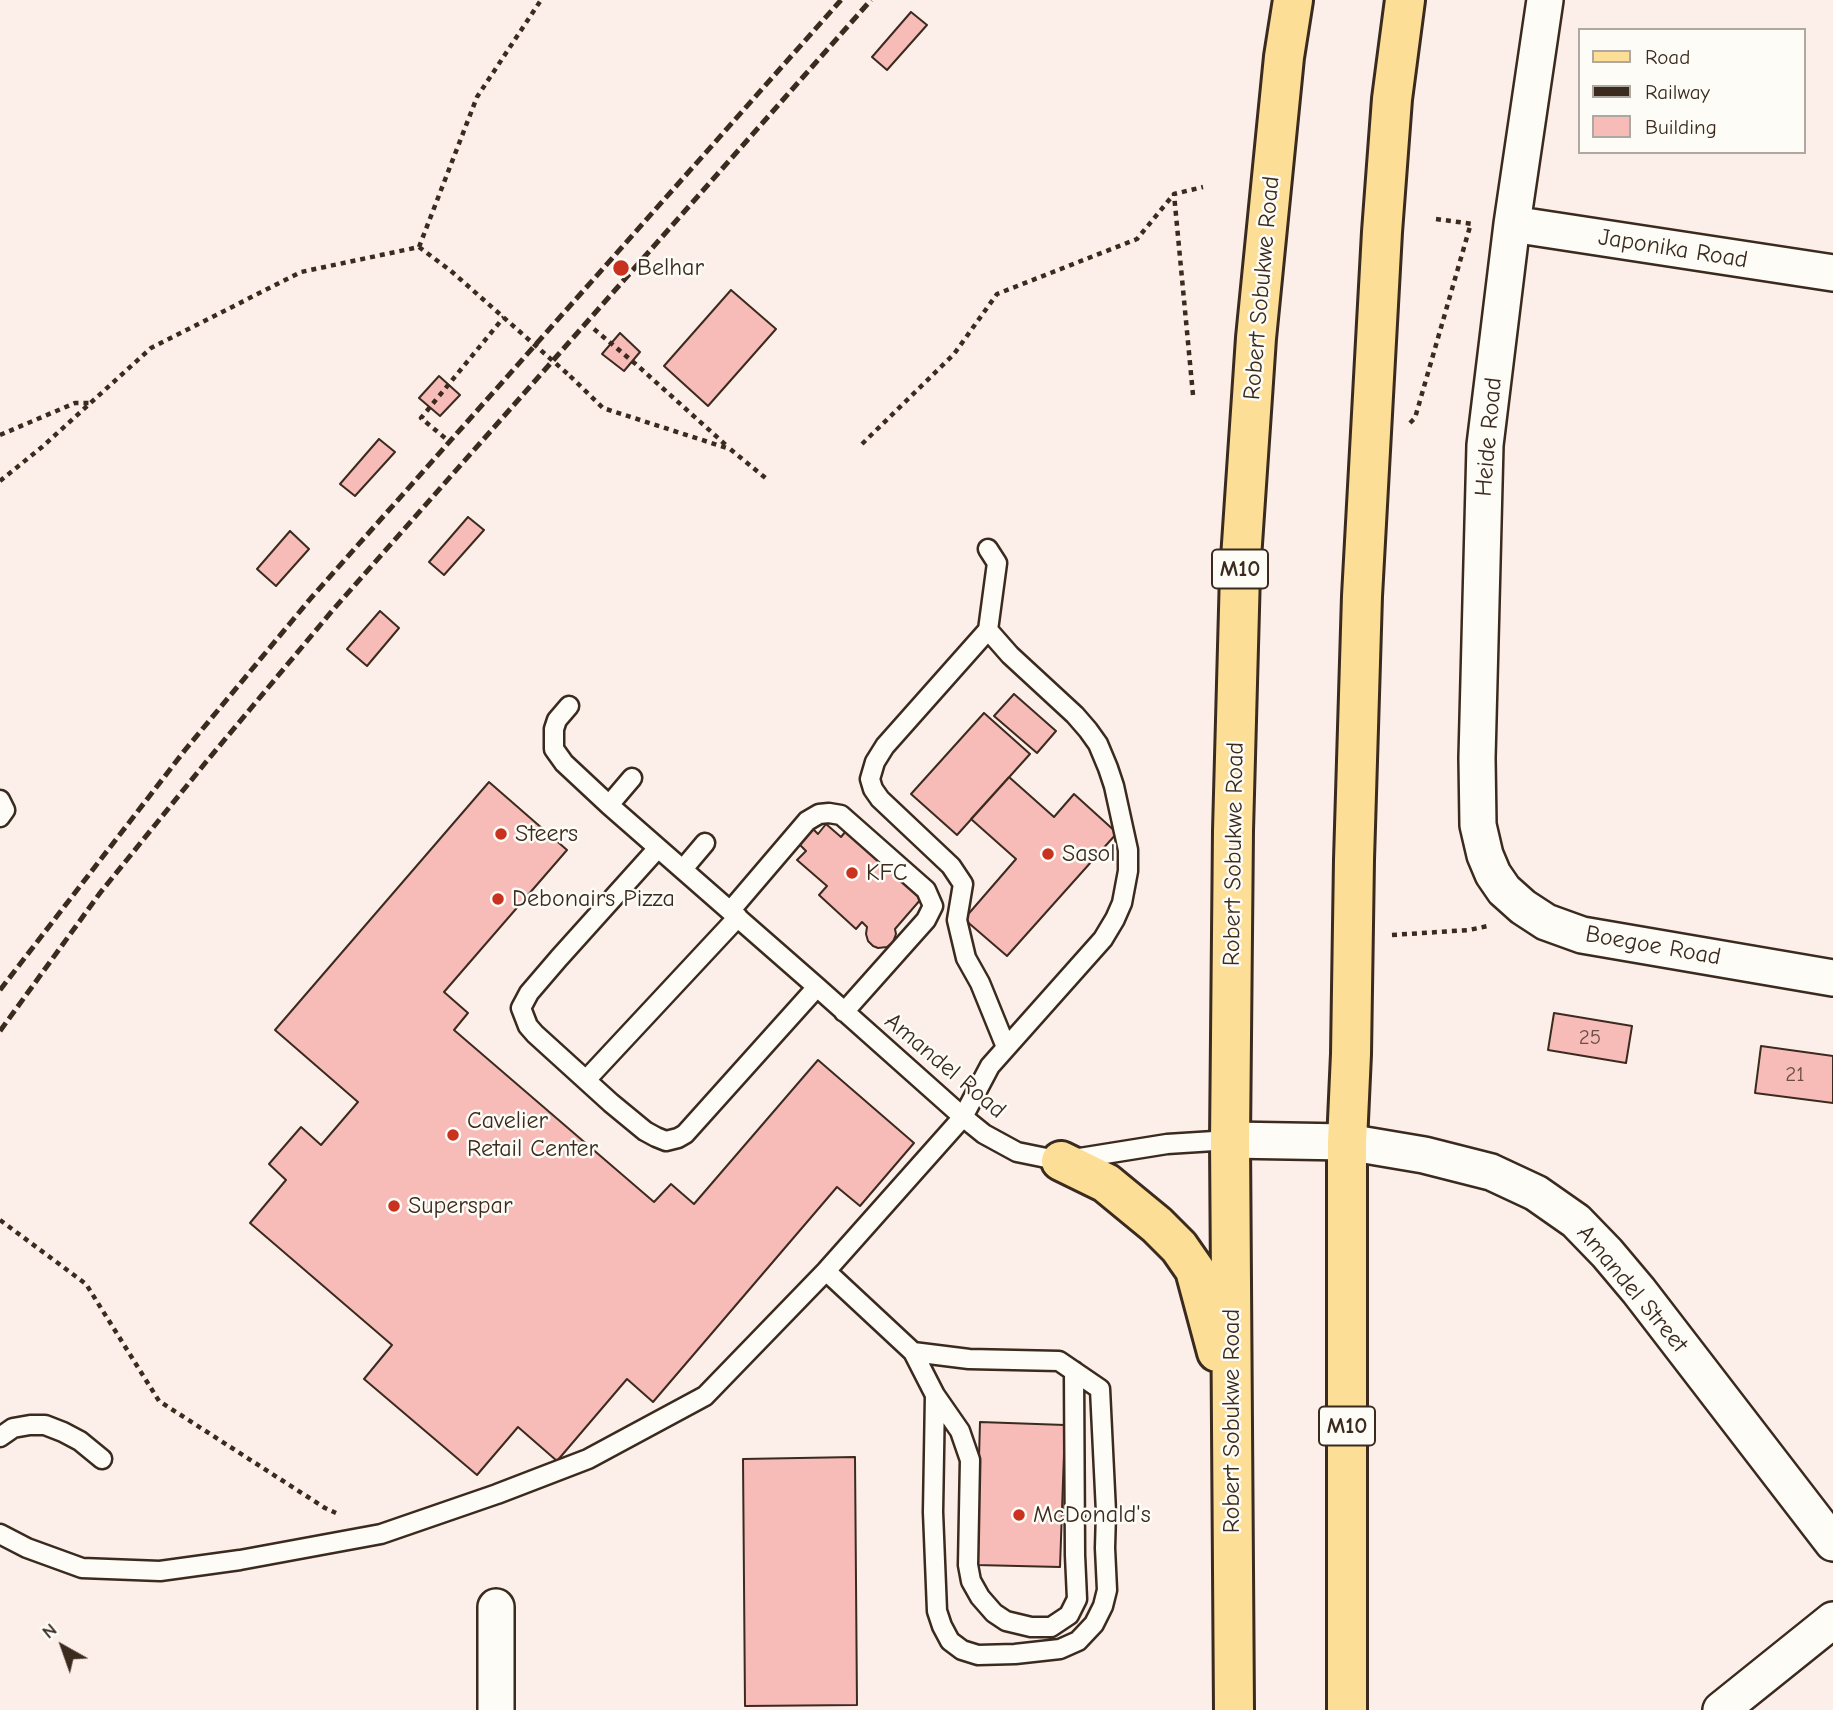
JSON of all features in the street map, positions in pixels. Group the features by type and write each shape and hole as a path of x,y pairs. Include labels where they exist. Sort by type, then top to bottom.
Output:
{"main road":[{"name":"Robert Sobukwe Road","path":"1234,1710 1230,1140 1233,831 1240,573 1256,338 1284,57 1293,0"},
{"name":"M10","path":"1347,1710 1347,1142 1362,596 1383,219 1392,99 1405,0"},
{"path":"1060,1161 1106,1183 1157,1224 1179,1247 1195,1270 1231,1412"}],"street":[{"name":"Heide Road","path":"1493,874 1478,825 1477,758 1485,445 1512,224 1545,0"},
{"name":"Japonika Road","path":"1512,224 1833,273"},
{"name":"Boegoe Road","path":"1493,874 1504,890 1523,907 1546,922 1582,935 1833,978"},
{"name":"Amandel Street","path":"1230,1140 1347,1142 1424,1154 1491,1172 1536,1193 1576,1221 1607,1253 1833,1543"},
{"path":"496,1607 496,1710"},
{"path":"1721,1710 1833,1620"}],"lane":[{"path":"988,549 997,563 988,630 885,746 875,762 870,779 880,799 951,866 963,884 957,920 967,958 1006,1046"},
{"path":"0,1534 27,1548 82,1568 160,1571 240,1560 381,1534 588,1459 705,1396 826,1271 963,1117 990,1066 1103,939 1122,903 1128,871 1128,850 1114,786 1098,744 1075,715 1010,655 988,630"},
{"name":"Amandel Road","path":"569,706 557,720 554,729 554,749 564,763 984,1134 1017,1152 1060,1161 1167,1144 1230,1140"},
{"path":"609,805 632,778"},
{"path":"0,800 5,810 0,817"},
{"path":"586,1080 734,914 807,821 819,814 841,815 926,890 933,906 926,920 844,1012"},
{"path":"683,869 705,844"},
{"path":"658,848 529,993 521,1008 528,1026 535,1034 586,1080 645,1131 666,1141 678,1138 685,1134 817,987"},
{"path":"826,1271 914,1352 936,1395 960,1431 970,1461 968,1565 971,1581 980,1597 994,1612 1006,1621 1031,1627 1051,1627 1069,1615 1077,1599 1074,1371"},
{"path":"914,1352 969,1359 1059,1361 1100,1389 1107,1590 1094,1624 1078,1641 1060,1649 1015,1654 978,1654 962,1650 950,1641 937,1611 933,1512 936,1395"},
{"path":"0,1437 13,1428 45,1425 80,1441 102,1459"}],"path":[{"path":"419,247 477,97 541,0"},
{"path":"862,444 954,354 997,293 1137,239 1174,194 1203,187"},
{"path":"1174,194 1193,395"},
{"path":"1409,425 1415,418 1471,223"},
{"path":"0,481 42,447 151,348 301,272 419,247 451,271 603,408 730,449"},
{"path":"445,438 421,418 503,317"},
{"path":"594,329 768,480"},
{"path":"0,435 75,403 91,403"},
{"path":"1392,935 1469,930 1490,925"},
{"path":"0,1220 86,1284 159,1401 325,1508 381,1534"}],"building":[{"path":"911,12 927,25 887,70 872,57"},
{"path":"731,290 776,329 708,406 664,366"},
{"path":"620,333 640,352 624,371 602,354"},
{"path":"439,376 460,395 440,416 419,398"},
{"path":"379,439 395,452 355,496 340,484"},
{"path":"468,517 484,530 444,575 429,562"},
{"path":"290,531 309,549 276,586 257,569"},
{"path":"380,611 399,628 367,666 347,649"},
{"path":"1014,694 1056,731 1037,753 994,716"},
{"path":"984,713 1030,754 957,835 911,794"},
{"path":"1009,777 1054,817 1074,794 1117,833 1007,956 964,919 1016,859 971,819"},
{"name":"Cavelier Retail Center","path":"489,782 567,850 444,992 468,1013 454,1030 654,1202 671,1184 694,1204 818,1060 914,1143 860,1206 837,1187 653,1402 627,1379 557,1461 518,1427 477,1475 364,1379 392,1345 250,1223 286,1180 269,1164 301,1127 321,1145 358,1102 275,1030"},
{"name":"KFC","path":"826,824 841,837 846,831 921,899 895,929 893,942 887,947 873,946 868,941 867,927 862,922 856,929 819,895 827,886 797,860 806,851 799,844 813,829 818,834"},
{"path":"1554,1013 1632,1026 1626,1063 1548,1050"},
{"path":"1761,1046 1833,1056 1833,1103 1755,1093"},
{"name":"McDonald's","path":"980,1422 1065,1425 1060,1567 976,1565"},
{"path":"855,1457 857,1705 745,1706 743,1459"}],"railway":[{"path":"0,990 185,750 311,598 841,0"},
{"path":"0,1031 100,893 332,611 871,0"}],"place":[{"name":"Belhar","path":"621,268"},
{"name":"Steers","path":"501,834"},
{"name":"Sasol","path":"1048,854"},
{"name":"KFC","path":"852,873"},
{"name":"Debonairs Pizza","path":"498,899"},
{"name":"Cavelier Retail Center","path":"453,1135"},
{"name":"Superspar","path":"394,1206"},
{"name":"McDonald's","path":"1019,1515"}]}
